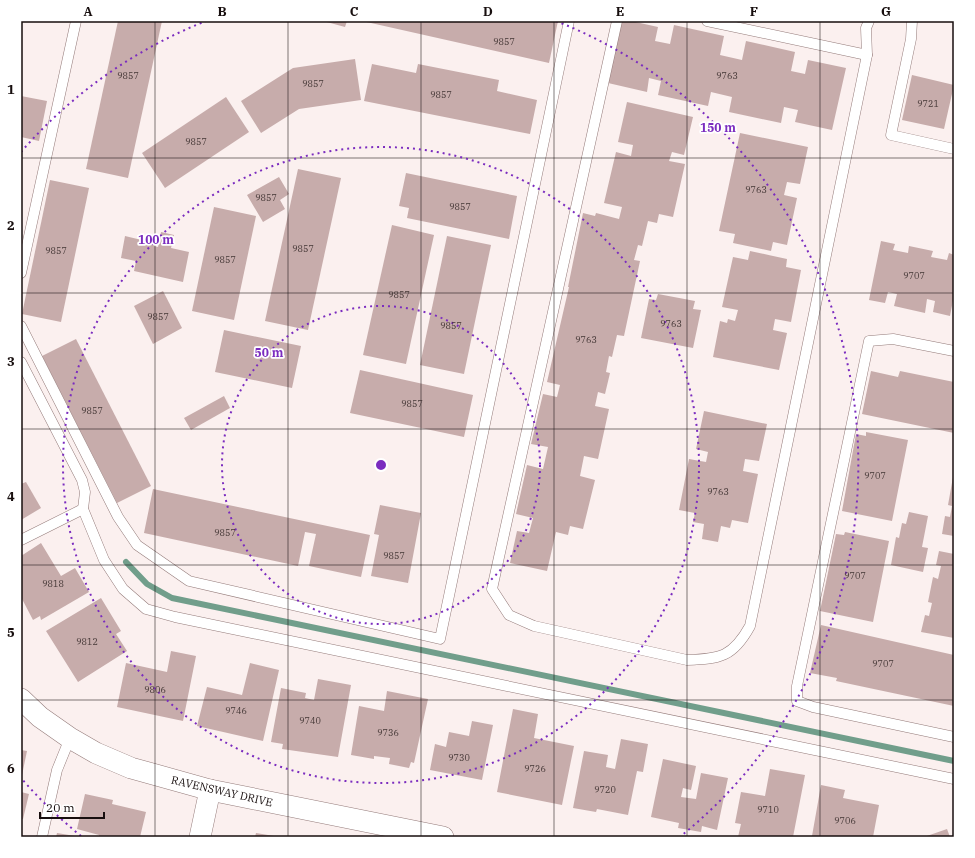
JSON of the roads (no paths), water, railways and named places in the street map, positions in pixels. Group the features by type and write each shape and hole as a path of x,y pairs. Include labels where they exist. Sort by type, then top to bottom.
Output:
{"street":[{"name":"RAVENSWAY DRIVE","path":"21,699 40,717 70,738 96,753 131,768 210,790 443,837"},
{"path":"200,837 210,790"}],"lane":[{"path":"21,273 76,21"},
{"path":"21,326 118,517 137,545 188,581 440,639 569,21"},
{"path":"617,21 492,589 509,615 534,626 687,660 713,659 731,651 742,641 750,626 867,55 866,28 868,21"},
{"path":"707,21 867,55"},
{"path":"912,21 911,39 891,135 954,149"},
{"path":"954,351 893,339 869,341 797,686 797,701 813,707 954,737"},
{"path":"21,362 82,480 85,492 83,509 108,566 123,589 146,609 175,618 954,780"},
{"path":"21,540 83,509"},
{"path":"42,837 57,770 70,738"}],"waterway":[{"path":"126,562 147,584 172,598 954,761"}]}
